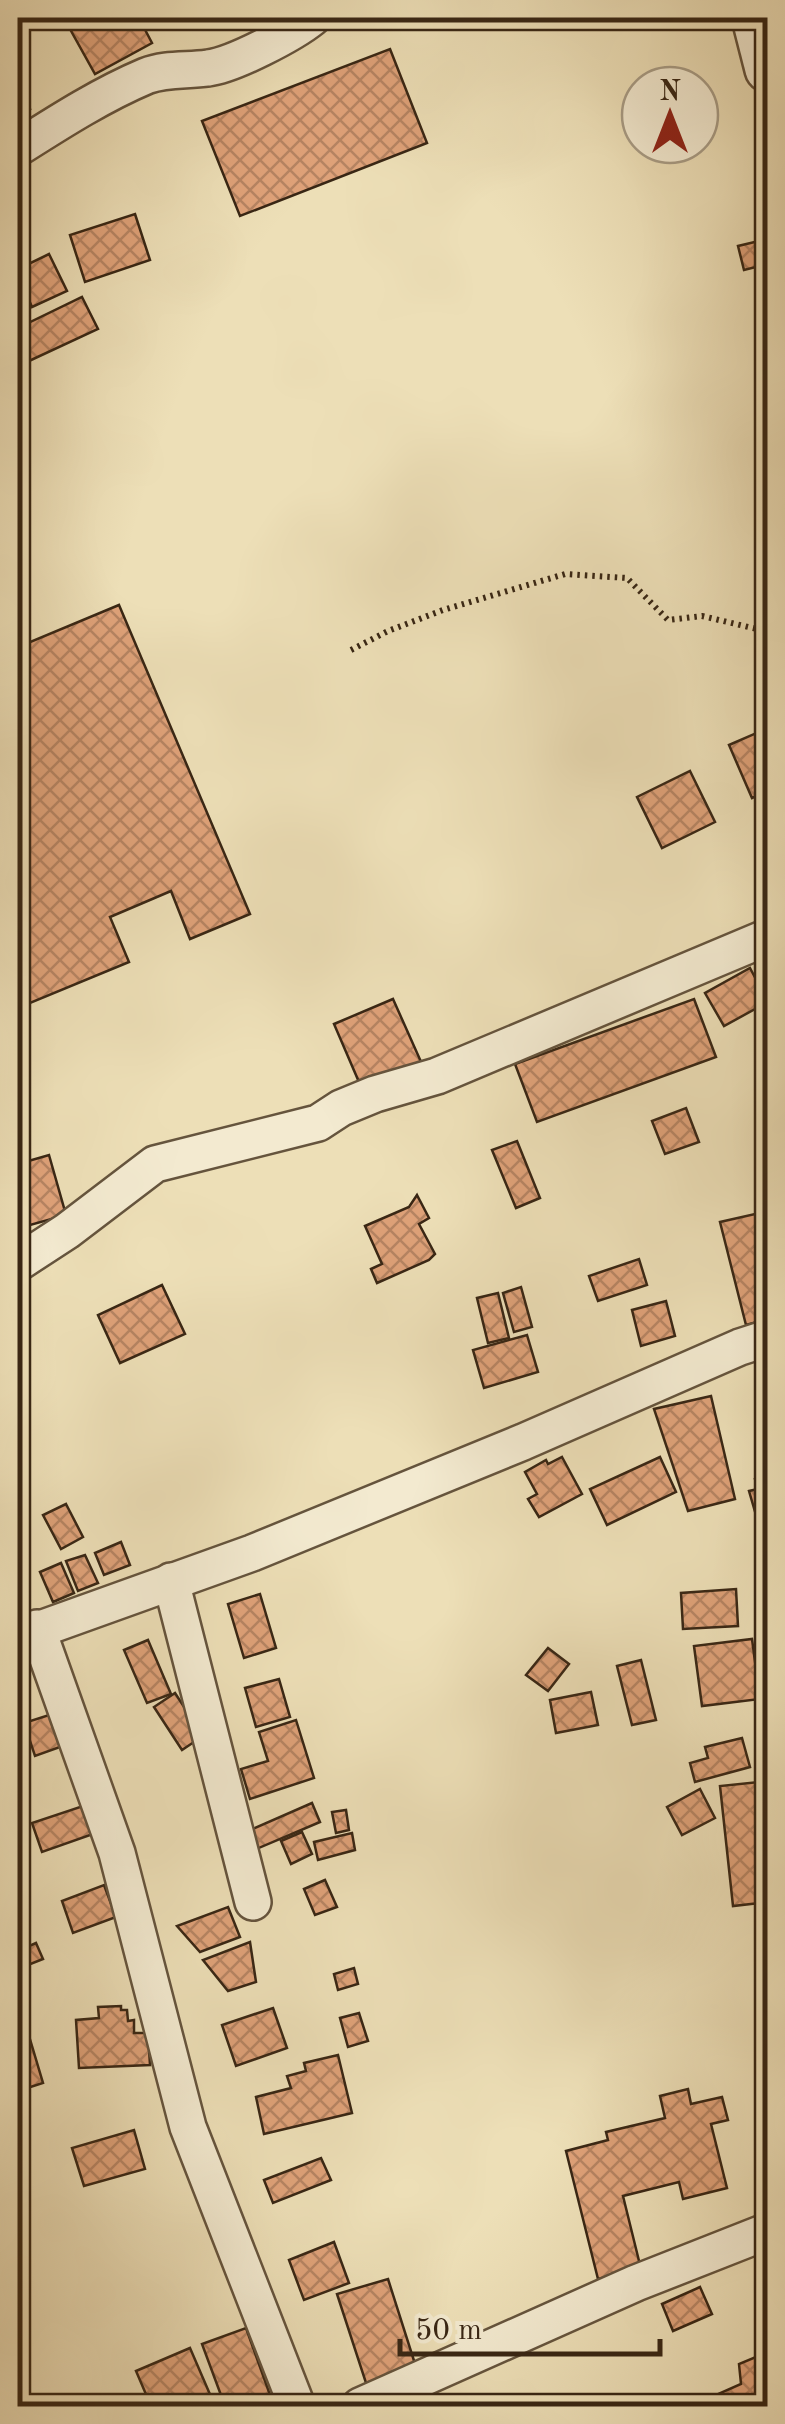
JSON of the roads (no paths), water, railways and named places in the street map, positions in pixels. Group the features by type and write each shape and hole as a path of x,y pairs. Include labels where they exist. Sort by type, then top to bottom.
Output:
{"street":[{"path":"18,148 85,106 150,74 227,63 312,18"},
{"path":"755,18 768,70"},
{"path":"18,1263 155,1164 318,1123 341,1108 437,1076 768,937"},
{"path":"297,2406 188,2126 117,1853 27,1633 270,1546 768,1338"},
{"path":"171,1581 254,1902"},
{"path":"360,2406 636,2283 768,2230"}],"waterway":[{"path":"756,78 768,120"}]}
